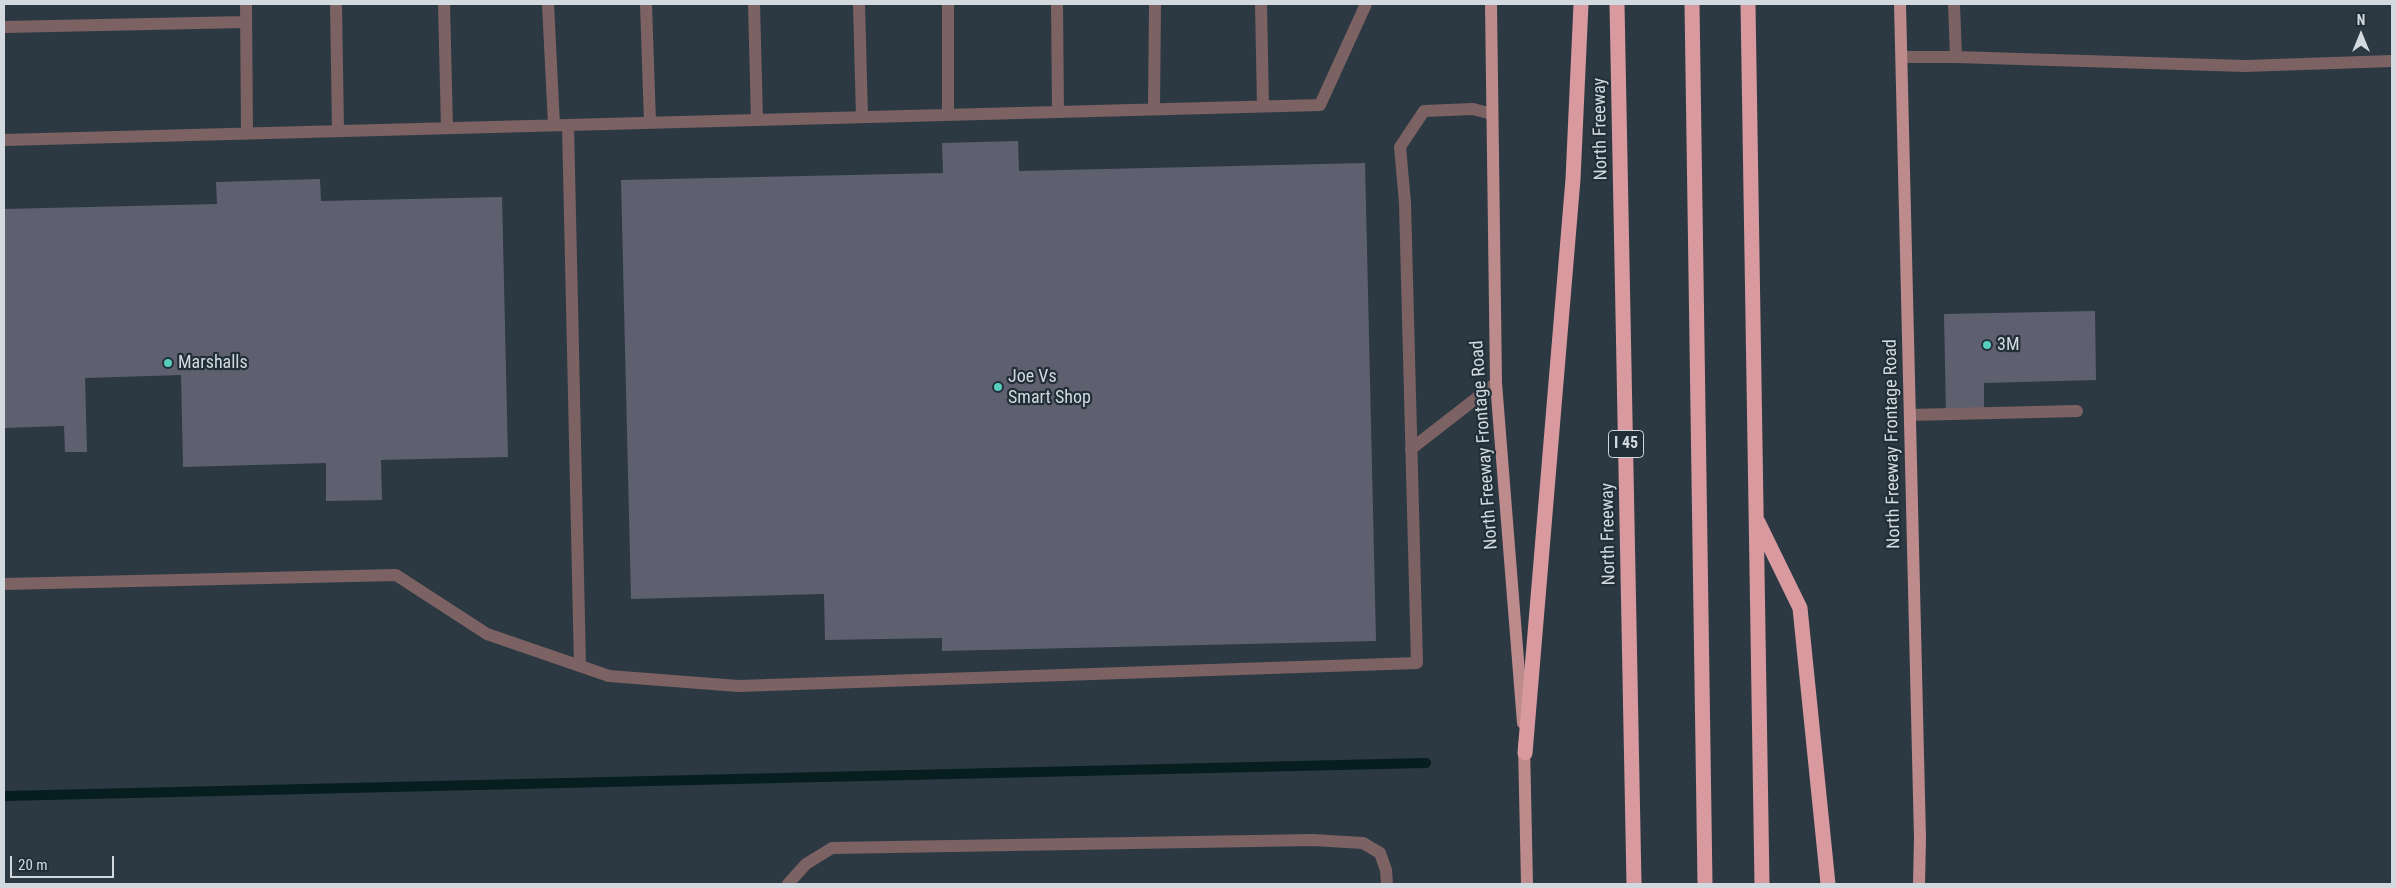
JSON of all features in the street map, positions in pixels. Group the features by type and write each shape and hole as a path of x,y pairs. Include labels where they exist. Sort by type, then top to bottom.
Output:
{"highway":[{"path":"1525,754 1573,179 1581,4"},
{"name":"North Freeway","path":"1617,4 1634,884"},
{"path":"1692,4 1705,884"},
{"path":"1748,4 1762,884"},
{"path":"1755,516 1800,608 1828,884"}],"main road":[{"name":"North Freeway Frontage Road","path":"1491,4 1496,383 1525,754 1527,884"},
{"name":"North Freeway Frontage Road","path":"1900,4 1920,838 1919,884"}],"lane":[{"path":"246,4 247,133"},
{"path":"336,4 338,131"},
{"path":"444,4 447,128"},
{"path":"548,4 554,125"},
{"path":"646,4 650,123"},
{"path":"754,4 756,120"},
{"path":"859,4 862,117"},
{"path":"948,4 948,115"},
{"path":"1057,4 1058,112"},
{"path":"1154,109 1155,4"},
{"path":"1261,4 1263,106"},
{"path":"4,140 1320,105 1366,4"},
{"path":"1954,4 1956,57"},
{"path":"4,27 246,22"},
{"path":"1902,58 1956,57 2245,66 2392,61"},
{"path":"4,584 396,575 487,634 610,676 738,686 1417,663 1405,203 1400,147 1424,111 1473,109 1492,114"},
{"path":"568,125 580,666"},
{"path":"1411,449 1496,383"},
{"path":"1910,415 2078,411"},
{"path":"788,884 806,864 832,848 1312,840 1363,843 1380,853 1386,870 1387,884"}],"building":[{"name":"Joe Vs Smart Shop","path":"1018,141 1019,171 1365,163 1376,641 942,651 942,638 825,640 824,594 631,599 621,180 943,173 942,143"},
{"path":"320,179 321,201 502,197 508,457 381,460 382,500 326,501 326,463 183,467 181,375 85,378 87,452 65,452 64,426 4,428 4,209 217,204 216,182"},
{"path":"2095,311 2096,380 1984,383 1984,412 1946,413 1944,314"}],"waterway":[{"path":"4,796 1426,763"}],"place":[{"name":"3M","path":"1987,345"},
{"name":"Marshalls","path":"168,363"},
{"name":"Joe Vs Smart Shop","path":"998,387"}]}
